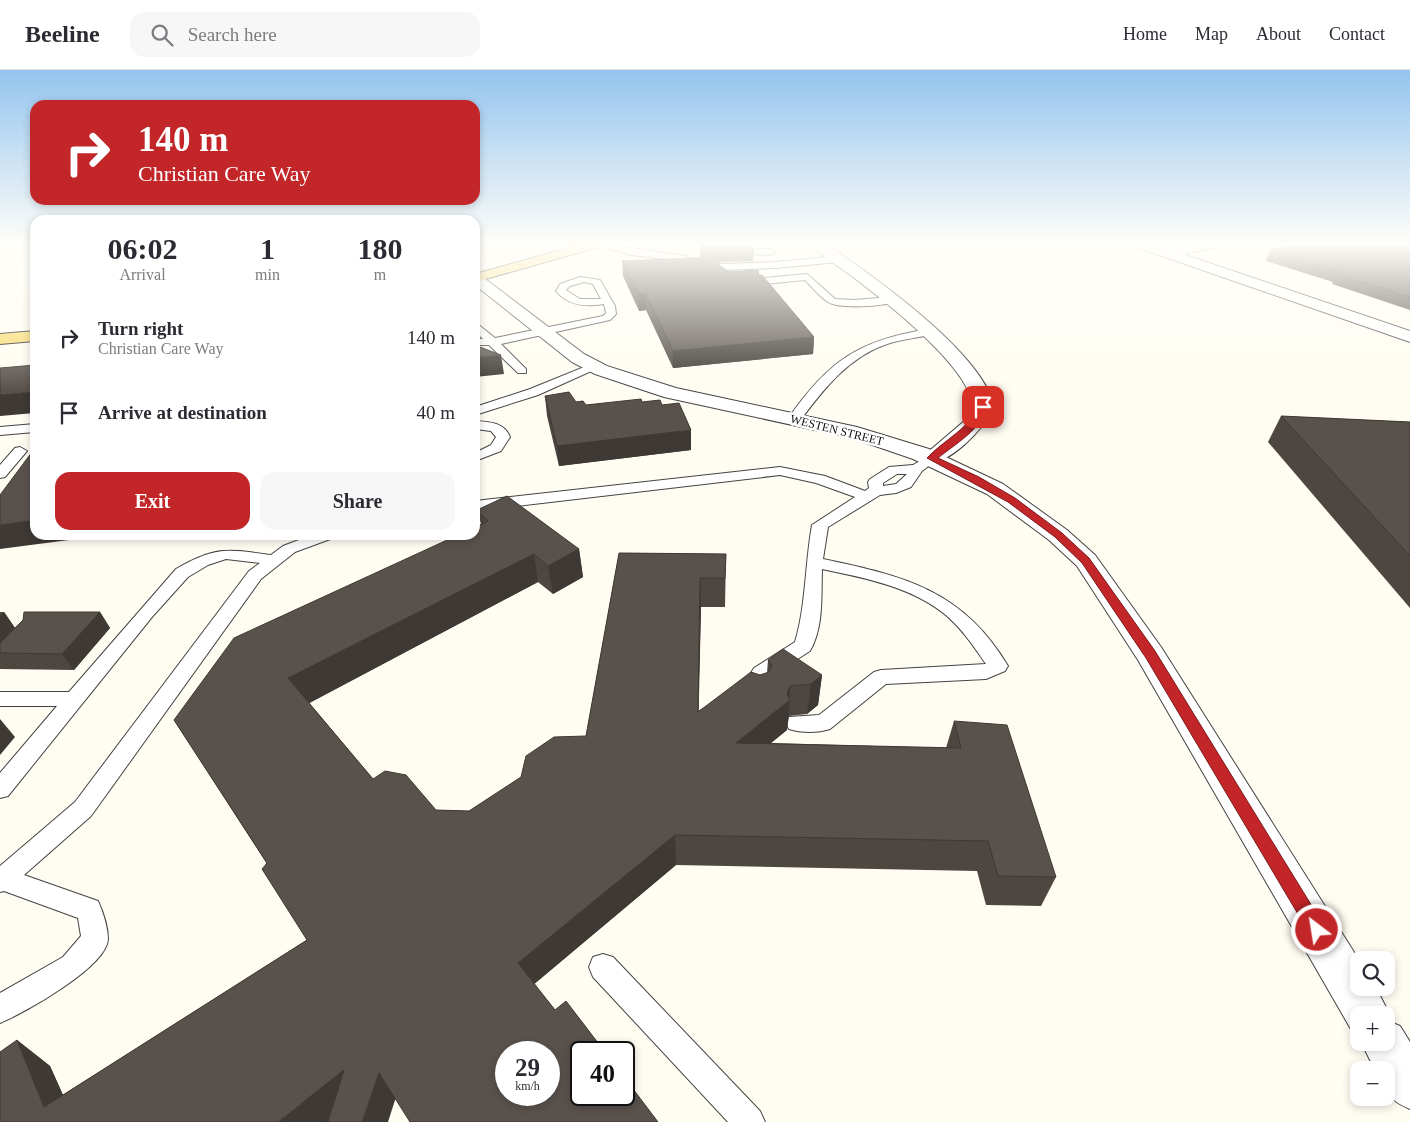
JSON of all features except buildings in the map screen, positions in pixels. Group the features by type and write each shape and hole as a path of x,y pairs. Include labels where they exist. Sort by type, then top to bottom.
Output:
{"main road":[{"path":"0,339 30,336"}],"street":[{"name":"WESTEN STREET","path":"494,293 578,358 594,366 657,389 857,433 924,464 975,479 1011,500 1058,535 1086,560 1150,654 1363,1006"},
{"path":"883,293 929,332 948,351 974,383 983,407 981,414 970,427 924,464"},
{"path":"1283,293 1410,337"},
{"path":"1389,1051 1410,1085"}],"lane":[{"path":"824,293 832,301 836,302 858,303 892,300"},
{"path":"480,342 494,342 606,318 611,314 607,301"},
{"path":"480,329 522,371"},
{"path":"794,419 840,366 860,352 896,336 929,332"},
{"path":"480,409 534,392 594,366"},
{"path":"480,425 486,424 495,427 502,434 503,441 502,446 480,455"},
{"path":"0,431 30,428"},
{"path":"0,474 20,451"},
{"path":"758,696 752,687 761,672 803,646 810,624 814,562 820,525 871,493 875,482 894,470 924,464"},
{"path":"480,505 780,471 820,478 871,493"},
{"path":"1,880 83,808 255,575 289,549 313,540"},
{"path":"0,789 182,572 202,560 225,554 275,560"},
{"path":"796,723 823,723 881,677 986,672 998,666 967,625 935,600 885,578 814,562"},
{"path":"0,699 74,700"},
{"path":"0,1009 73,966 95,940 90,910 1,880"},
{"path":"603,967 748,1122"}],"route":[{"path":"983,407 981,414 970,427 932,458 960,471 1011,500 1058,535 1086,560 1150,654 1317,930"}]}
